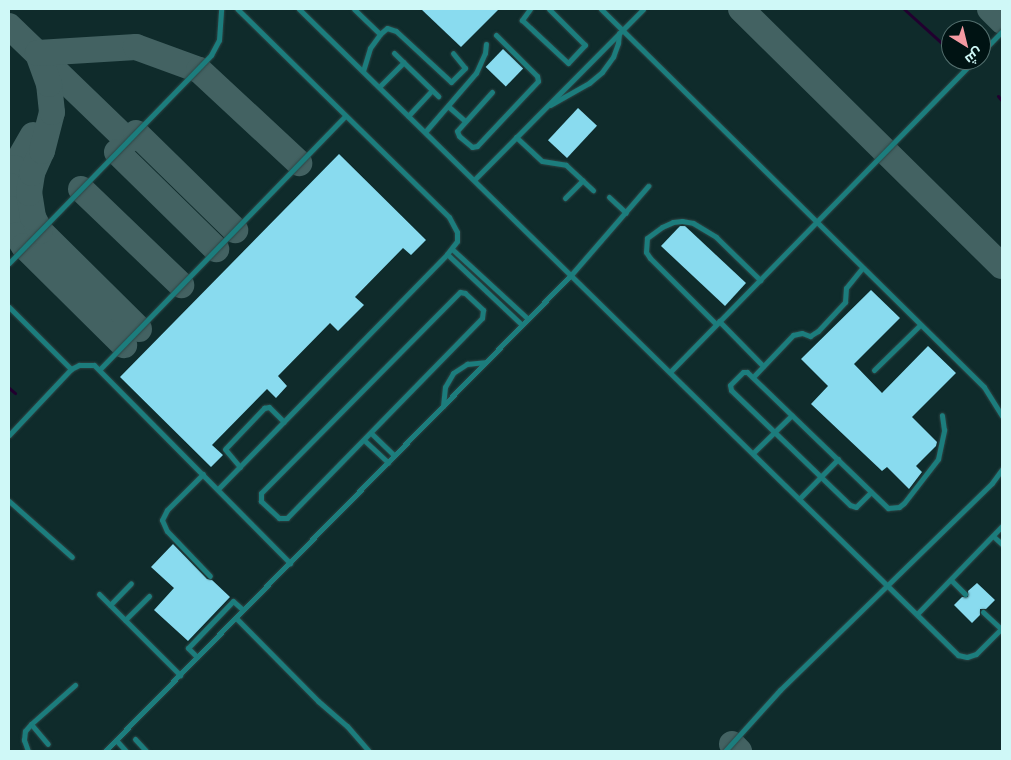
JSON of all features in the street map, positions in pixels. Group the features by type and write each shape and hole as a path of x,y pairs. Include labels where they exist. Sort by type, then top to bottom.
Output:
{"lane":[{"path":"9,263 211,55 219,40 221,9"},
{"path":"218,489 447,254 457,241 455,224 238,9"},
{"path":"300,9 889,585 958,655 967,657 976,654 1002,629 983,612"},
{"path":"354,9 380,34"},
{"path":"530,9 522,20 564,62 568,63 585,45 549,9"},
{"path":"601,9 620,31 984,387 1002,416"},
{"path":"474,180 643,9"},
{"path":"363,71 367,55 380,34 388,28 396,31 451,82 465,68 453,53"},
{"path":"545,108 589,83 602,72 613,58 620,31"},
{"path":"991,42 1002,31"},
{"path":"492,92 465,121 457,134 469,146 475,147 538,81 537,76 496,35"},
{"path":"425,132 476,74 485,53 486,44"},
{"path":"394,53 438,96"},
{"path":"379,87 404,62"},
{"path":"670,372 964,70"},
{"path":"408,116 432,90"},
{"path":"449,106 465,121"},
{"path":"100,369 345,116"},
{"path":"516,137 542,161 566,166 593,190"},
{"path":"565,198 583,180"},
{"path":"105,751 571,275 648,186"},
{"path":"609,197 626,213"},
{"path":"760,280 716,237 693,223 673,222 662,227 647,238 646,252 650,258 763,366"},
{"path":"452,248 528,319"},
{"path":"447,254 522,325"},
{"path":"753,377 792,335 802,333 810,336 818,331 844,302 846,288 862,268"},
{"path":"460,292 465,293 483,310 482,318 371,433 284,519 279,518 260,498 261,493 455,295 460,292"},
{"path":"9,307 72,369"},
{"path":"874,370 920,325"},
{"path":"443,406 445,387 453,373 467,364 486,362"},
{"path":"9,435 72,369 86,364 100,369 290,562"},
{"path":"870,492 859,505 853,507 821,477 730,389 744,372 753,377 888,508 899,507 904,503 938,459 944,430 942,415"},
{"path":"240,467 224,449 264,408 269,407 284,422"},
{"path":"753,453 792,415"},
{"path":"371,433 394,456"},
{"path":"364,440 388,462"},
{"path":"799,499 838,459"},
{"path":"725,751 780,690 992,483 1002,469"},
{"path":"202,474 168,510 162,520 167,530 210,576"},
{"path":"9,501 72,557"},
{"path":"917,614 1002,526"},
{"path":"993,536 1002,544"},
{"path":"950,580 965,594"},
{"path":"110,605 130,583"},
{"path":"99,594 180,675"},
{"path":"125,620 149,596"},
{"path":"197,657 188,648 233,601 243,610"},
{"path":"236,618 318,700 347,726 369,751"},
{"path":"28,751 24,740 25,731 75,685"},
{"path":"31,724 48,744"},
{"path":"135,739 146,751"},
{"path":"116,740 126,751"}],"building":[{"path":"421,9 499,9 461,47"},
{"path":"503,49 523,68 506,86 486,67"},
{"path":"578,108 597,126 567,158 548,140"},
{"path":"339,154 426,240 411,255 403,248 355,297 364,305 338,331 330,323 278,376 287,386 276,398 267,389 212,445 223,455 211,467 120,377"},
{"path":"680,226 685,226 746,283 725,306 661,246"},
{"path":"871,290 900,318 854,364 882,393 928,346 956,373 912,417 937,442 936,446 916,466 922,472 909,489 887,467 882,471 811,404 828,386 801,359"},
{"path":"173,544 207,579 212,580 230,597 188,641 154,610 174,588 151,567"},
{"path":"977,583 995,600 986,609 980,609 980,615 972,623 954,605 962,597 968,597 968,591"}],"waterway":[{"path":"904,9 941,42"},
{"path":"998,96 1002,101"},
{"path":"9,388 15,393"}],"taxiway":[{"path":"741,9 1002,266"},
{"path":"990,9 1002,21"},
{"path":"9,26 128,141"},
{"path":"139,329 40,231 33,217 29,193 32,173 42,151 52,112 49,84 38,53 136,47 199,70 299,163"},
{"path":"136,133 235,230"},
{"path":"33,135 14,168 10,186 11,209 17,235 24,246 124,345"},
{"path":"117,152 216,249"},
{"path":"81,189 181,285"},
{"path":"732,744 739,751"}]}
